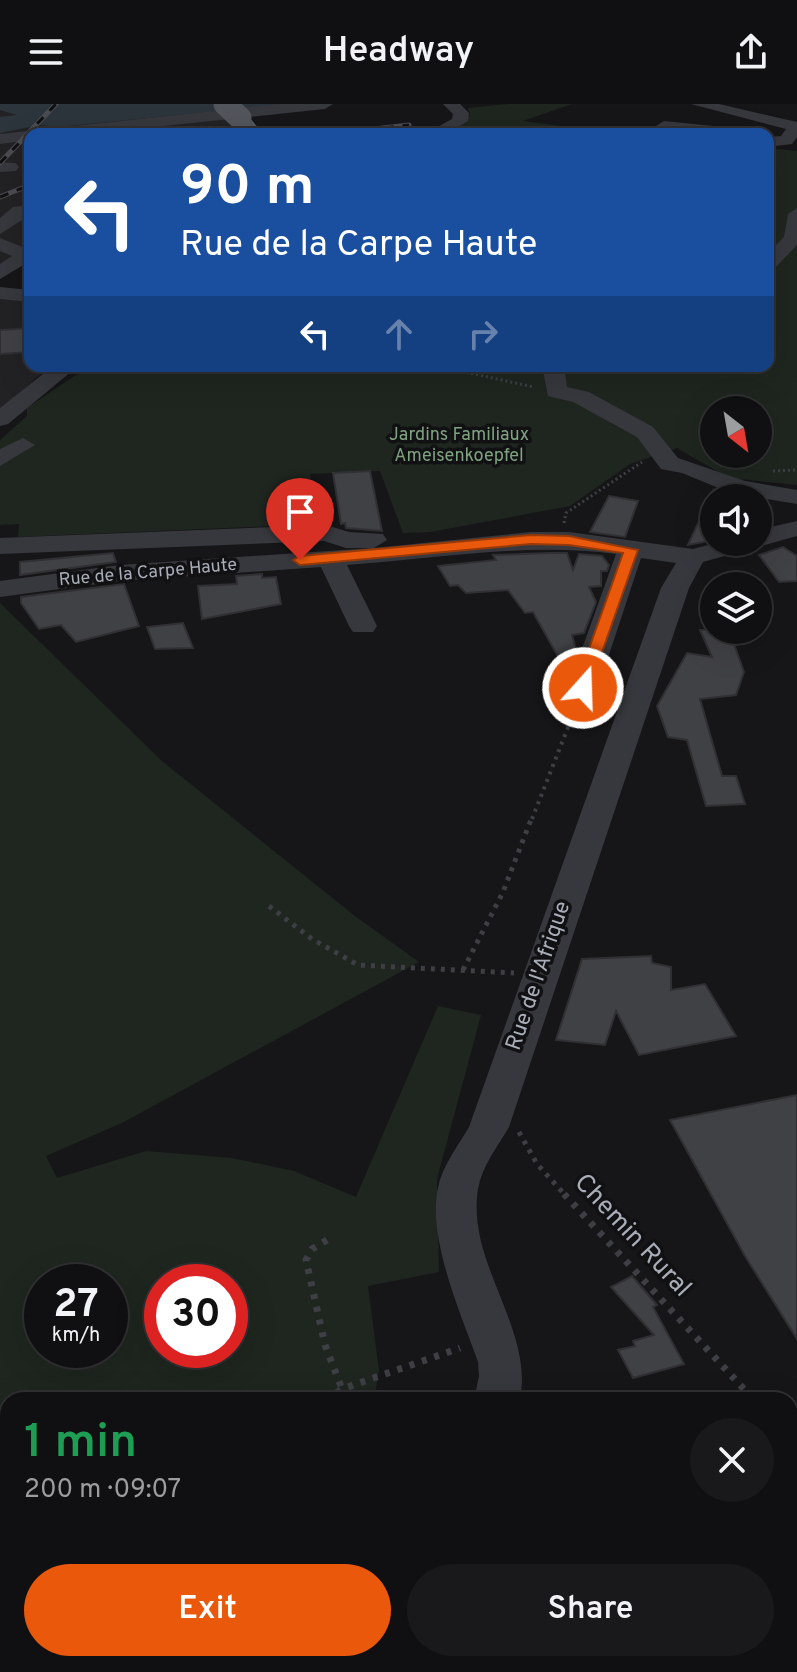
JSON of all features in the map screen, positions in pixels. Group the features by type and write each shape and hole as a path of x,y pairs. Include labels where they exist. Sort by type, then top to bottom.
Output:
{"street":[{"path":"100,128 325,104"},
{"path":"445,128 460,121 461,113 451,104"},
{"path":"669,126 701,105 795,125 792,136"},
{"path":"669,126 694,128"},
{"path":"2,153 24,139"},
{"path":"0,209 24,211"},
{"path":"24,216 2,241 24,254"},
{"path":"774,258 793,238 792,216"},
{"path":"0,273 24,256"},
{"path":"0,291 24,289"},
{"path":"0,291 24,295"},
{"path":"0,419 59,372"},
{"path":"554,372 556,391 581,397 645,432 670,464 688,467 732,486 797,497"},
{"path":"575,372 581,397"},
{"path":"0,459 23,445"},
{"path":"772,532 797,522"},
{"path":"0,546 326,533 346,540 423,539 438,549"},
{"name":"Rue de la Carpe Haute","path":"0,589 120,573 531,540 569,540 631,550 700,555"},
{"path":"583,688 631,550"},
{"name":"Rue de l'Afrique","path":"499,1392 502,1376 456,1206 458,1185 489,1127 500,1086 675,588 693,557"},
{"path":"330,558 363,626"}],"path":[{"path":"466,372 556,391"},
{"path":"566,513 643,461 656,466 670,464"},
{"path":"463,970 503,892 583,688"},
{"path":"269,906 312,939 358,965 540,974"},
{"name":"Chemin Rural","path":"500,1086 516,1127 537,1164 747,1392"},
{"path":"327,1240 312,1249 306,1260 325,1345 342,1389"},
{"path":"338,1392 492,1337"}],"shaded area":[{"path":"0,104 211,104 239,128 24,128 24,251 0,266"},
{"path":"0,104 287,104 59,127 40,125 0,133 0,117 17,115 0,110"},
{"path":"0,296 24,297 24,372 43,372 0,410"}],"green space":[{"path":"508,104 572,104 523,121 576,128 456,128 470,115 468,108"},
{"name":"Jardins Familiaux Ameisenkoepfel","path":"774,149 797,151 797,485 729,478 712,468 772,468 772,396 700,396 700,461 677,448 630,464 570,506 430,532 403,533 380,471 310,474 318,524 18,537 19,524 0,525 0,440 27,416 27,408 80,372 774,372"},
{"path":"0,603 162,761 355,916 419,962 122,1123 46,1156 57,1178 146,1151 232,1158 294,1171 356,1197 438,1006 481,1015 437,1179 439,1272 368,1286 379,1371 375,1392 0,1392"}],"building":[{"path":"24,328 24,352 0,354 0,330"},
{"path":"370,471 382,531 346,528 345,523 341,524 333,473"},
{"path":"609,496 638,501 625,537 590,532"},
{"path":"700,519 700,543 688,545"},
{"path":"783,547 797,556 797,581 779,582 760,556 772,556 772,551"},
{"path":"113,553 116,562 20,575 20,562"},
{"path":"567,553 573,570 579,554 602,556 609,565 607,571 601,571 601,586 589,587 596,602 584,633 572,635 577,653 569,676 533,612 525,613 508,590 466,593 458,585 450,586 438,566 496,560 493,555"},
{"path":"262,574 262,578 276,577 281,604 202,619 198,586 237,584 236,576"},
{"path":"124,584 139,626 76,642 61,625 39,629 21,603 21,597"},
{"path":"183,623 193,648 155,649 147,627"},
{"path":"706,644 734,644 744,672 736,695 700,699 722,776 736,776 745,804 706,806 687,740 668,737 657,706 687,653 712,657"},
{"path":"651,956 652,963 671,967 671,990 705,984 736,1036 639,1055 616,1011 605,1045 556,1040 582,959"},
{"path":"797,1095 797,1339 745,1256 670,1120"},
{"path":"632,1276 657,1305 653,1307 684,1364 633,1378 618,1350 635,1346 633,1341 654,1335 611,1287"}],"railway":[{"path":"33,128 56,104"},
{"path":"383,128 409,125"},
{"path":"0,163 24,138"},
{"path":"0,197 24,187"}],"route":[{"path":"300,560 531,540 569,540 631,550 583,688"}]}
